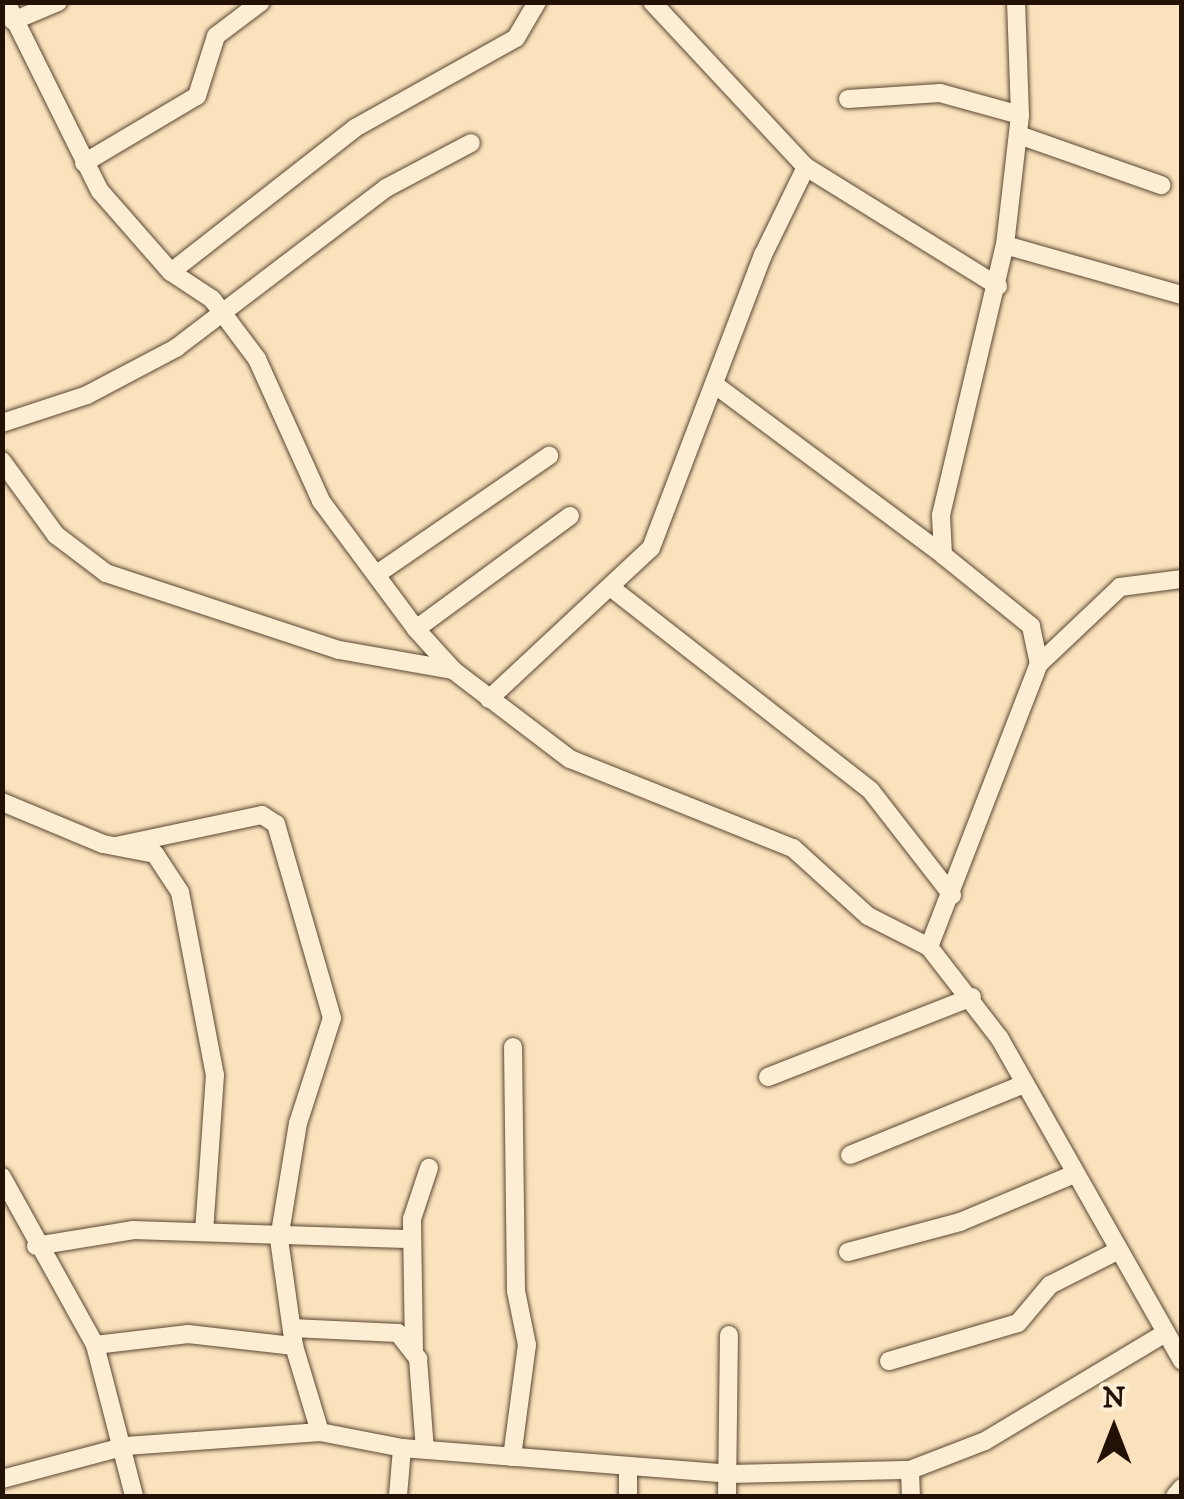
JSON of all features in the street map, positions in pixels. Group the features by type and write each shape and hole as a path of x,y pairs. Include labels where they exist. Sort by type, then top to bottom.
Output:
{"street":[{"path":"58,2 9,12 84,163 171,272 223,312 281,397 321,502 416,629 453,670 586,768 792,848 868,916 929,947 972,997 1115,1252 1182,1361"},
{"path":"84,163 197,96 216,36 261,2"},
{"path":"171,272 355,128 516,38 537,2"},
{"path":"942,555 944,487 998,286 1019,135 1016,3 996,2"},
{"path":"658,5 806,167 998,286"},
{"path":"848,99 940,93 1020,115"},
{"path":"1019,135 1162,185"},
{"path":"2,423 136,371 223,312 386,188 471,144"},
{"path":"489,699 614,590 651,548 718,387 762,254 806,167"},
{"path":"1005,245 1182,295"},
{"path":"718,387 1031,626 1039,664"},
{"path":"378,574 550,456"},
{"path":"2,461 56,535 106,574 340,650 453,670"},
{"path":"416,629 570,516"},
{"path":"929,947 1039,664 1120,587 1182,579"},
{"path":"614,590 871,791 952,894"},
{"path":"2,802 116,846 160,858 196,945 215,1075 204,1232"},
{"path":"116,846 262,814 276,824 332,1018 298,1123 279,1240 293,1337 320,1432"},
{"path":"768,1077 972,997"},
{"path":"512,1457 527,1345 516,1291 513,1047"},
{"path":"850,1154 1024,1084"},
{"path":"425,1450 414,1350 412,1238 428,1168"},
{"path":"848,1252 960,1222 1072,1175"},
{"path":"2,1177 36,1246 94,1345 126,1446 134,1496"},
{"path":"36,1246 102,1231 204,1232 279,1240 412,1238"},
{"path":"888,1361 1018,1323 1050,1286 1115,1252"},
{"path":"94,1345 188,1334 293,1337 386,1328 414,1350"},
{"path":"2,1478 126,1446 320,1432 402,1448 729,1474 821,1476 910,1470 984,1441 1164,1334"},
{"path":"727,1496 729,1335"},
{"path":"398,1496 402,1448"},
{"path":"628,1467 628,1496"},
{"path":"910,1470 911,1496"},
{"path":"820,1496 821,1476"},
{"path":"1175,1496 1182,1488"}]}
